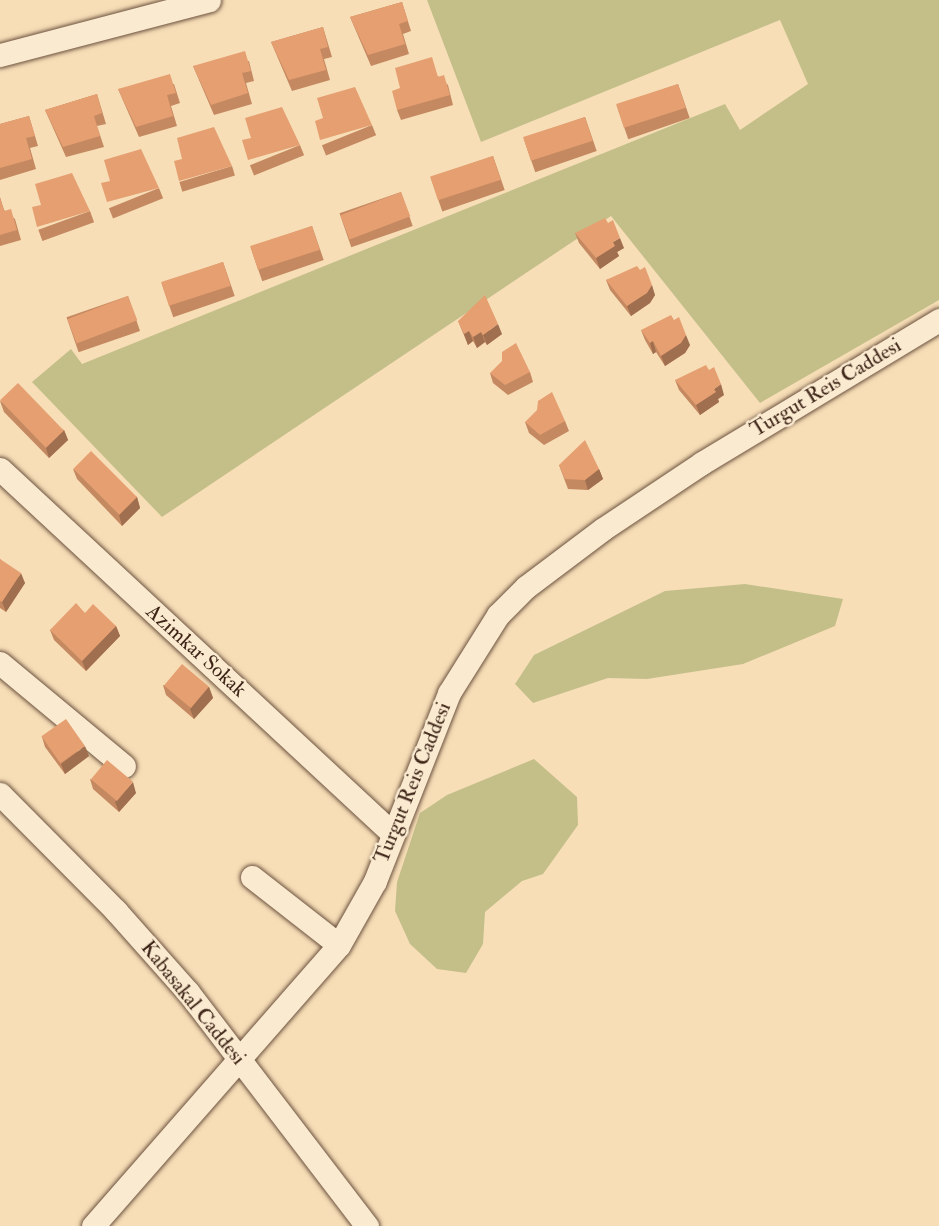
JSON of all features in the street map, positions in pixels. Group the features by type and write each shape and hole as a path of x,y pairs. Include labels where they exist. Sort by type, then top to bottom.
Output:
{"street":[{"path":"0,55 209,0"},
{"name":"Turgut Reis Caddesi","path":"93,1226 339,945 375,881 449,693 498,615 526,587 702,463 939,320"},
{"name":"Azimkar Sokak","path":"0,468 393,834"},
{"path":"0,663 124,766"},
{"name":"Kabasakal Caddesi","path":"0,794 116,911 239,1059 367,1226"},
{"path":"251,877 339,945"}],"shaded area":[{"path":"427,0 939,0 939,300 760,403 611,216 162,517 32,382 71,349 82,364 725,104 740,130 808,84 780,20 481,142"},
{"path":"745,584 843,599 835,626 743,664 647,679 608,678 533,703 515,684 534,655 665,591"},
{"path":"534,759 577,797 578,825 543,874 522,881 485,912 483,944 466,973 437,969 410,944 395,911 397,882 420,813 447,795"}],"building":[{"path":"402,2 408,21 399,24 405,44 368,55 350,17"},
{"path":"323,27 328,47 320,49 326,70 289,80 271,42"},
{"path":"245,51 251,71 242,73 248,93 211,105 193,66"},
{"path":"432,57 438,77 444,75 450,95 397,110 392,91 400,88 395,68"},
{"path":"170,74 176,93 167,95 173,116 136,127 118,89"},
{"path":"678,84 686,108 624,128 616,104"},
{"path":"355,87 372,125 320,140 315,121 323,118 317,98"},
{"path":"97,94 102,113 94,116 100,136 63,147 45,110"},
{"path":"282,107 300,145 248,160 242,140 251,138 245,118"},
{"path":"29,116 35,136 26,138 32,159 0,168 0,124"},
{"path":"585,117 593,141 531,161 523,137"},
{"path":"214,127 232,166 179,181 174,161 182,159 177,138"},
{"path":"141,149 159,188 107,202 101,183 110,181 104,160"},
{"path":"493,156 501,180 438,200 430,176"},
{"path":"72,173 90,211 37,227 32,207 41,205 35,184"},
{"path":"401,192 410,216 350,240 340,215"},
{"path":"0,198 4,211 11,209 17,230 0,235"},
{"path":"605,218 608,223 613,220 620,238 613,242 615,246 596,258 575,233"},
{"path":"312,226 320,250 258,270 250,246"},
{"path":"223,262 231,286 169,306 161,282"},
{"path":"637,266 640,270 645,267 652,285 647,293 627,306 606,280"},
{"path":"485,295 498,324 483,335 481,332 473,337 469,331 464,334 458,321"},
{"path":"128,296 137,320 77,344 67,319"},
{"path":"671,315 674,320 679,317 686,335 681,343 661,356 653,341 650,343 641,330"},
{"path":"516,343 530,372 505,385 490,373 502,361 502,352"},
{"path":"706,365 709,370 714,367 721,384 714,389 716,392 696,405 675,380"},
{"path":"18,383 64,430 46,448 0,400"},
{"path":"552,392 565,421 540,435 525,422 537,410 538,401"},
{"path":"585,440 599,469 585,480 565,479 559,465"},
{"path":"91,451 137,497 119,515 73,469"},
{"path":"0,559 21,573 2,602 0,601"},
{"path":"76,603 85,613 93,604 116,626 82,661 50,630"},
{"path":"182,664 209,686 191,708 164,685"},
{"path":"66,719 85,746 60,763 41,736"},
{"path":"107,760 133,782 117,801 91,779"}]}
